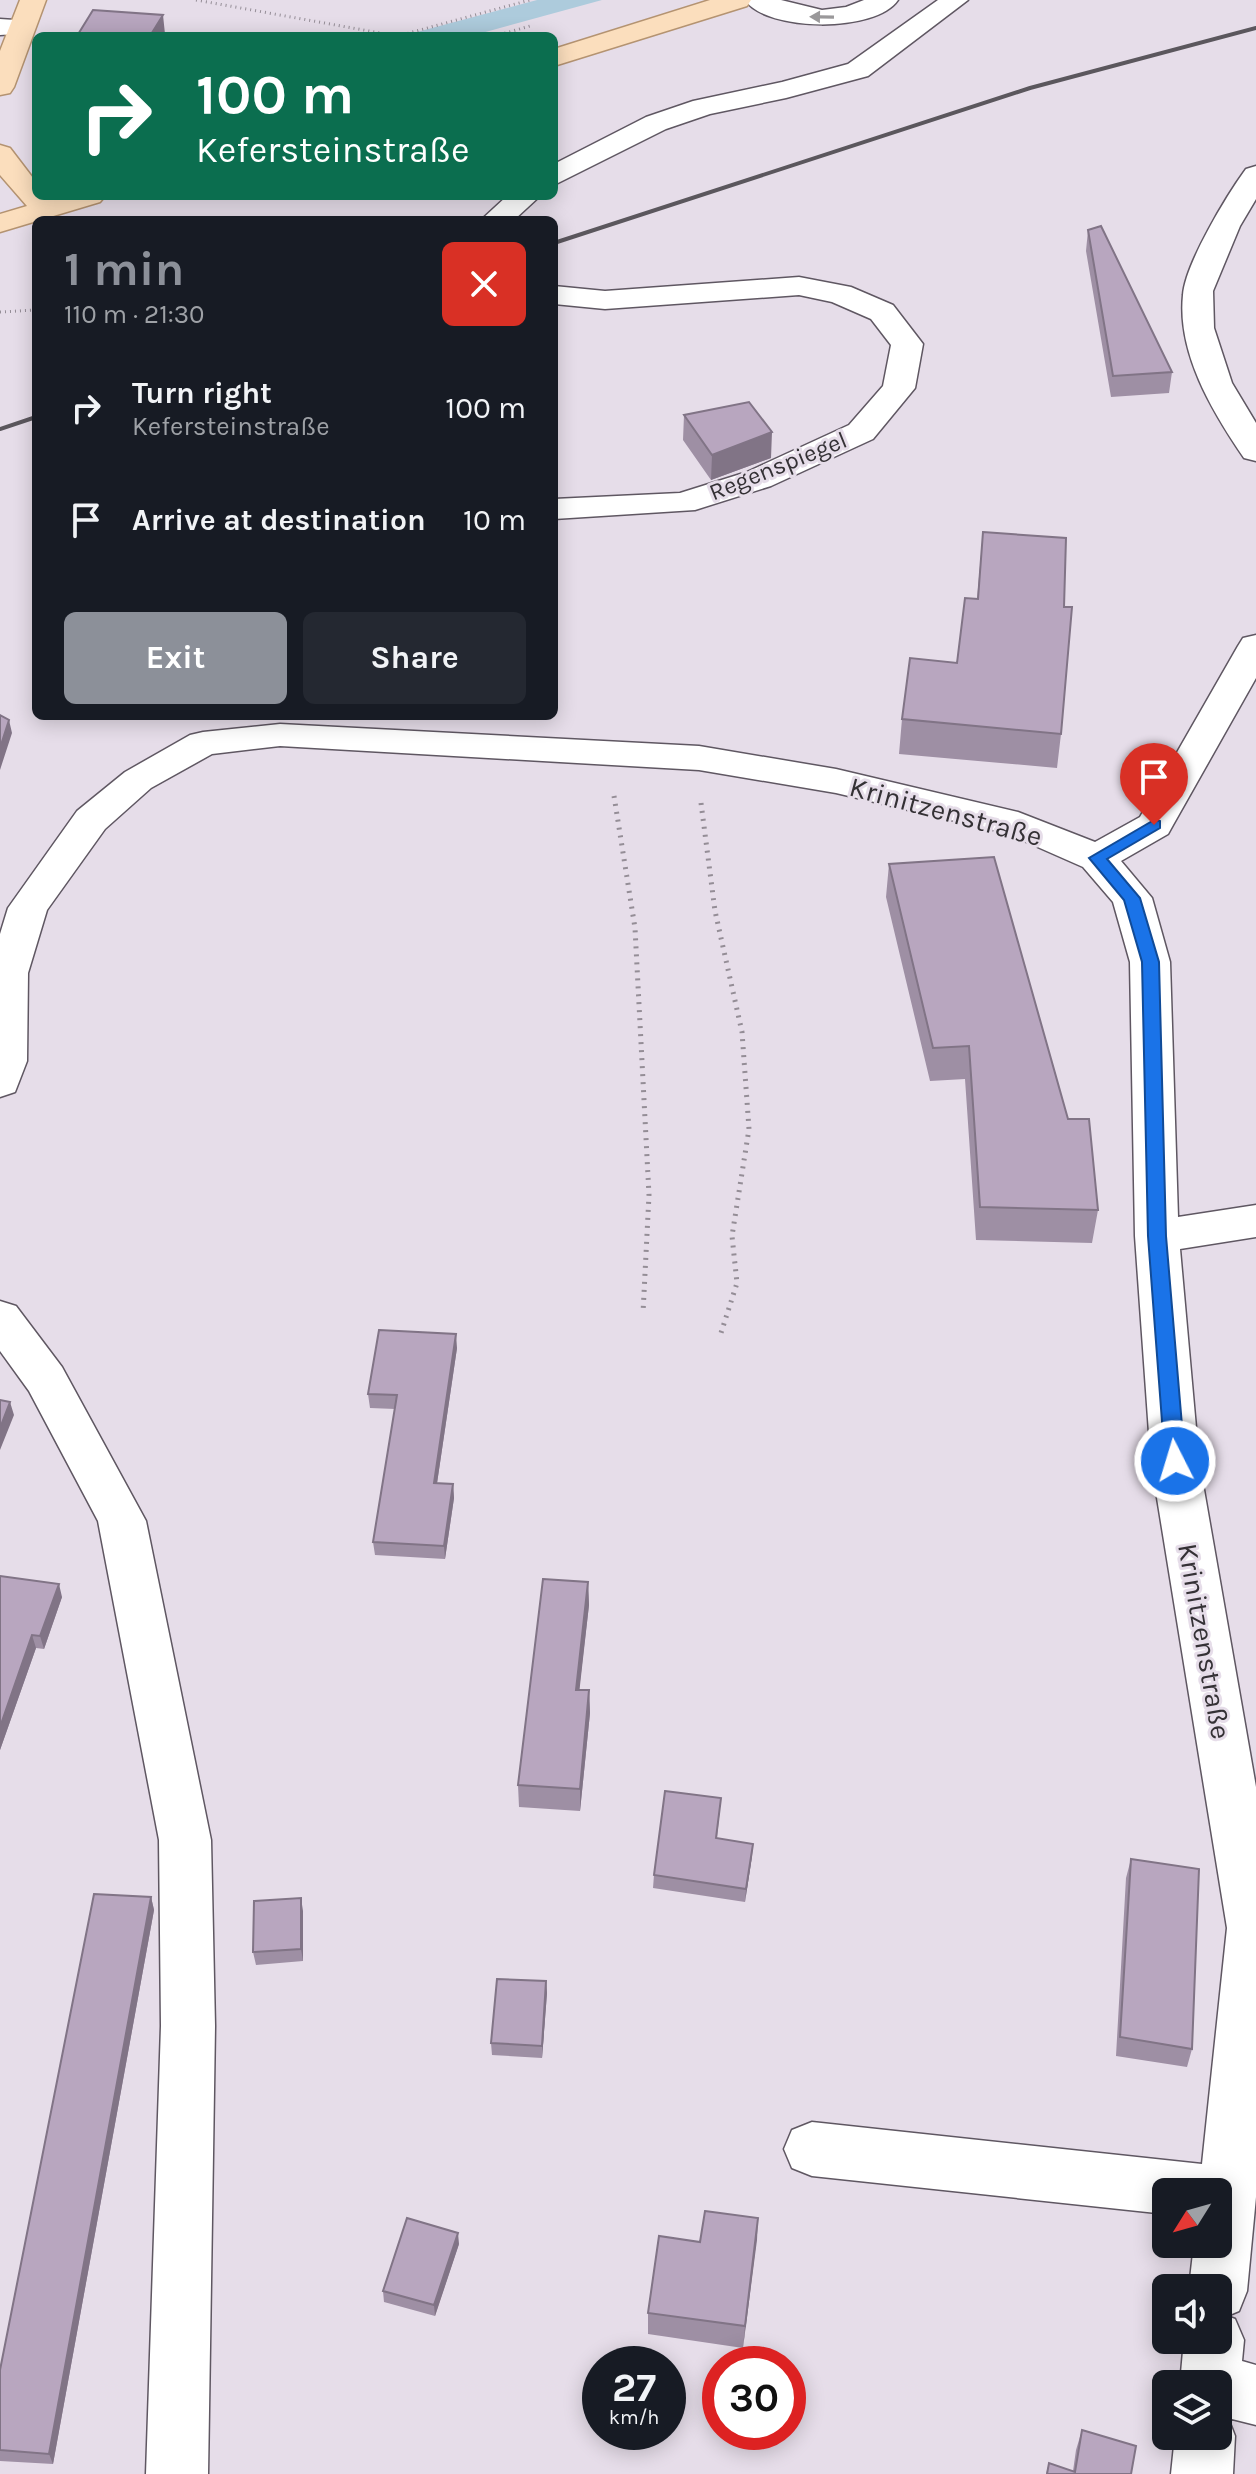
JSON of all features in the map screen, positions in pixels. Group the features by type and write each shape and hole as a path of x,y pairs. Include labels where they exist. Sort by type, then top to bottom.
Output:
{"main road":[{"path":"0,87 10,27 33,0"},
{"path":"558,37 680,0"},
{"path":"558,57 738,0"},
{"path":"0,154 19,183"},
{"path":"37,200 47,209"},
{"path":"0,223 77,200"}],"street":[{"path":"758,0 802,17 832,18 858,14 885,0"},
{"path":"558,174 656,123 703,107 786,90 858,70 955,0"},
{"path":"1256,175 1225,226 1198,291 1198,328 1216,383 1256,451"},
{"path":"501,216 520,200"},
{"name":"Regenspiegel","path":"558,295 605,300 799,286 840,294 882,312 907,344 899,388 861,432 849,438 759,479 683,503 558,509"},
{"path":"1097,858 1154,825 1256,646"},
{"path":"0,1082 6,1061 8,973 28,908 91,820 189,730"},
{"name":"Krinitzenstraße","path":"189,730 699,758 836,781 1018,824 1097,858 1132,898 1150,962 1157,1236 1175,1461 1254,1928 1221,2178"},
{"path":"1157,1236 1256,1221"},
{"path":"0,1318 46,1379 122,1521 185,1840 188,2026 177,2474"},
{"path":"812,2149 1152,2186"},
{"path":"1232,2389 1256,2395"},
{"path":"1202,2474 1204,2450"}],"path":[{"path":"196,0 376,32"},
{"path":"413,32 530,0"},
{"path":"0,312 32,310"},
{"path":"607,751 635,928 649,1195 643,1313"},
{"path":"699,758 703,829 715,911 742,1032 749,1129 732,1236 737,1283 721,1333"}],"water":[{"path":"537,0 602,0 486,32 417,32"}],"building":[{"path":"93,10 163,15 152,32 79,32"},
{"path":"1101,226 1172,372 1113,376 1088,230"},
{"path":"749,402 772,432 712,455 684,415"},
{"path":"983,532 1066,538 1064,607 1072,607 1061,734 902,719 910,658 957,663 965,598 978,599"},
{"path":"0,715 9,720 0,748"},
{"path":"994,857 1068,1119 1089,1119 1098,1210 980,1207 969,1046 933,1048 889,864"},
{"path":"379,1330 456,1334 434,1483 453,1484 444,1546 373,1542 397,1395 368,1394"},
{"path":"0,1400 10,1402 0,1428"},
{"path":"0,1576 59,1584 40,1636 32,1635 0,1727"},
{"path":"543,1579 588,1582 576,1690 589,1690 580,1789 518,1785"},
{"path":"665,1791 721,1798 716,1838 753,1844 746,1889 654,1875"},
{"path":"1131,1859 1199,1869 1192,2049 1120,2037"},
{"path":"94,1894 151,1897 49,2454 0,2450 0,2370"},
{"path":"301,1898 301,1949 253,1952 254,1901"},
{"path":"497,1979 546,1981 542,2046 491,2043"},
{"path":"705,2211 758,2218 745,2326 648,2313 659,2236 700,2242"},
{"path":"407,2218 458,2233 434,2305 383,2291"},
{"path":"1082,2430 1136,2446 1131,2474 1047,2474 1049,2463 1075,2472"}],"railway":[{"path":"558,242 1030,88 1256,28"},
{"path":"0,429 32,418"}],"route":[{"path":"1154,825 1097,858 1132,898 1150,962 1157,1236 1175,1461"}]}
